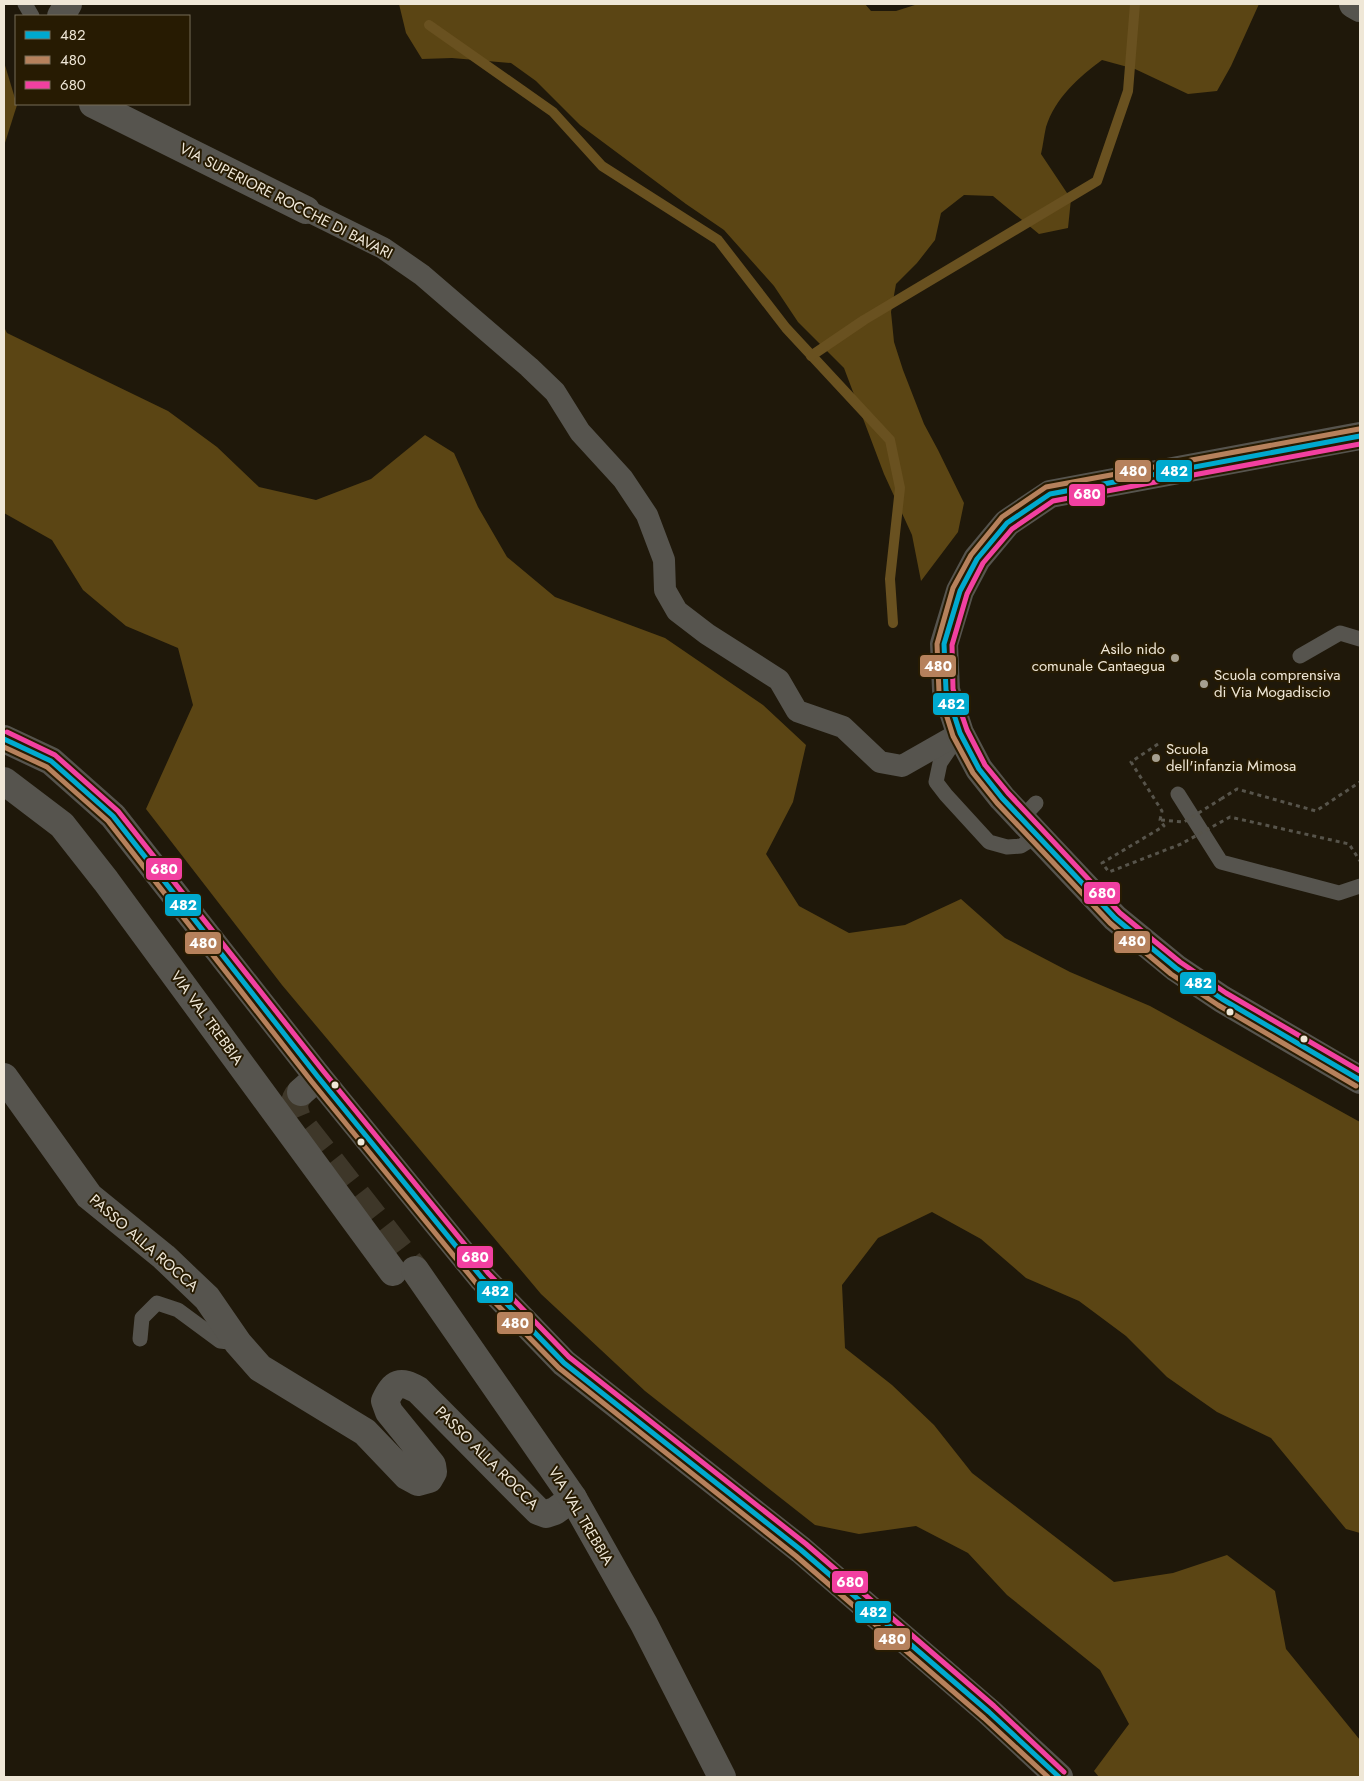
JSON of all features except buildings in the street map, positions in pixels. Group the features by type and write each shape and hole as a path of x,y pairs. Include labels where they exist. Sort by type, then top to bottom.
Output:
{"street":[{"path":"1353,4 1360,8"},
{"name":"VIA SUPERIORE ROCCHE DI BAVARI","path":"95,105 383,248 422,275 529,367 555,392 580,432 623,479 648,515 664,560 665,590 677,611 707,634 779,680 797,711 843,727 880,762 902,766 960,733"},
{"path":"1360,436 1050,494 1007,523 978,559 960,591 944,644 946,690 960,733 979,769 1031,819 1115,918 1176,968 1222,999 1360,1080"},
{"path":"4,739 51,762 113,816 310,1084 482,1278 564,1362 801,1550 989,1712 1059,1777"},
{"name":"VIA VAL TREBBIA","path":"4,781 62,825 106,881 288,1129 404,1271 573,1498 644,1624 722,1777"},
{"name":"PASSO ALLA ROCCA","path":"4,1077 89,1196 164,1257 207,1298 238,1343 260,1368 365,1432 407,1476 418,1482 429,1479 433,1472 432,1465 389,1412 385,1401 390,1390 396,1384 407,1384 418,1390 538,1510 546,1514 555,1511 573,1498"}],"lane":[{"path":"25,4 31,15"},
{"path":"1300,656 1340,633 1360,639"},
{"path":"960,733 940,763 936,782 946,795 989,842 1007,847 1021,846 1031,819"},
{"path":"1178,794 1221,862 1338,893 1360,886"},
{"path":"140,1339 142,1318 157,1303 178,1310 220,1341 238,1343"}],"path":[{"path":"1158,744 1132,762 1162,811 1160,820 1164,826 1102,863 1109,872 1181,844 1230,817 1349,844 1360,861"},
{"path":"1160,820 1184,822 1237,789 1316,811 1360,782"}],"shaded area":[{"path":"399,4 865,4 871,11 896,11 918,4 1259,4 1231,66 1217,91 1188,94 1135,69 1102,60 1069,89 1050,116 1041,154 1071,199 1068,228 1039,234 993,196 964,195 941,213 935,240 917,263 896,284 891,312 894,342 924,424 964,503 958,532 921,581 912,535 884,474 844,368 798,322 774,286 724,230 580,125 536,81 511,63 452,58 422,59 406,33"},
{"path":"4,62 15,98 15,105 17,105 4,146"},
{"path":"4,327 7,333 168,411 217,447 259,487 316,500 371,479 425,435 454,453 478,507 507,557 555,597 665,638 763,705 806,745 793,802 766,854 799,906 849,933 905,925 961,899 1005,938 1070,972 1150,1006 1360,1122 1360,1533 1346,1529 1271,1438 1217,1412 1167,1377 1126,1336 1079,1301 1026,1278 981,1239 932,1212 878,1238 842,1285 845,1348 892,1385 934,1425 972,1473 1114,1582 1173,1573 1227,1555 1275,1591 1286,1649 1360,1740 1360,1777 1099,1777 1094,1771 1129,1724 1100,1670 1007,1595 968,1553 916,1526 859,1534 815,1525 645,1391 541,1294 282,985 146,809 193,705 178,648 126,626 83,590 52,540 4,513"}],"waterway":[{"path":"811,356 864,320 1097,181 1128,91 1135,4"},
{"path":"429,25 553,112 602,166 718,240 786,328 890,440 900,488 890,579 893,623"}],"tunnel":[{"path":"301,1092 294,1105 298,1120 415,1270"}],"transit line":[{"name":"480","path":"1356,1086 1218,1005 1171,974 1110,923 997,803 973,773 953,736 939,692 937,644 953,588 971,555 1002,517 1046,487 1359,429"},
{"name":"482","path":"1360,436 1050,494 1007,523 977,559 960,591 944,644 946,690 960,733 979,769 1002,798 1115,918 1176,968 1222,999 1360,1080"},
{"name":"680","path":"1360,444 1053,501 1012,529 983,563 967,594 952,645 953,689 967,730 985,765 1008,793 1120,913 1180,962 1226,993 1360,1071"},
{"name":"680","path":"7,732 55,755 118,811 324,1072 488,1273 569,1357 806,1544 994,1706 1064,1772"},
{"name":"482","path":"4,739 51,761 113,816 318,1077 482,1278 564,1363 801,1550 989,1712 1059,1777"},
{"name":"480","path":"4,747 47,767 108,821 312,1082 476,1283 559,1368 796,1556 984,1718 1048,1777"}],"place":[{"name":"Asilo nido comunale Cantaegua","path":"1175,658"},
{"name":"Scuola comprensiva di Via Mogadiscio","path":"1204,684"},
{"name":"Scuola dell'infanzia Mimosa","path":"1156,758"}]}
